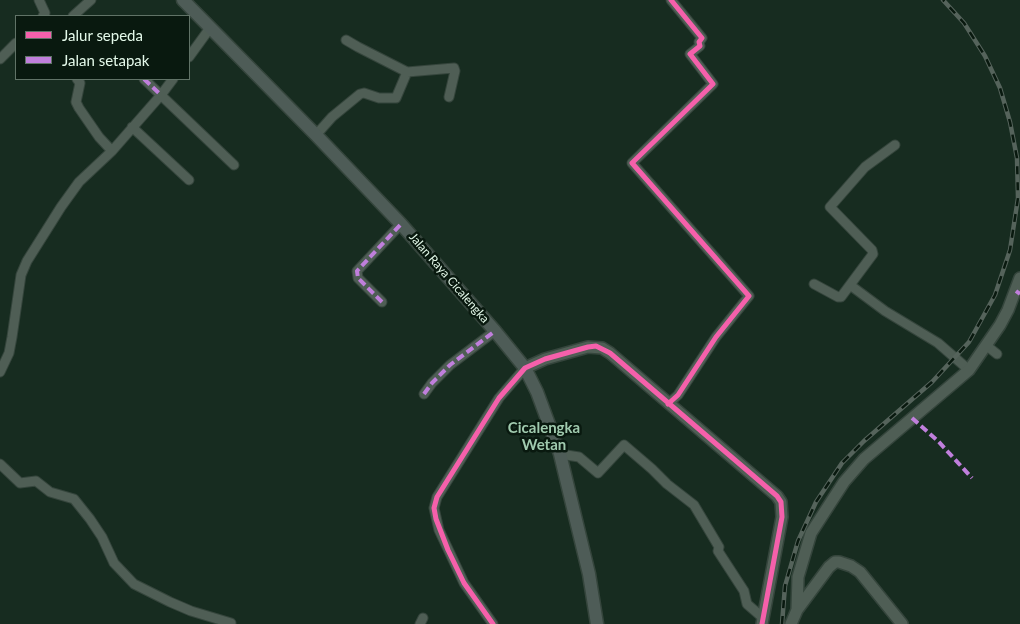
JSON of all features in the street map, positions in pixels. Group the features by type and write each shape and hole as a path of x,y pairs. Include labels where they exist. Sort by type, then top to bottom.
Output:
{"main road":[{"name":"Jalan Raya Cicalengka","path":"182,0 401,224 525,368 537,392 560,454 589,574 598,624"}],"street":[{"path":"39,0 45,13 44,15"},
{"path":"74,15 91,0"},
{"path":"668,404 678,395 716,337 749,296 632,163 713,84 690,54 700,46 699,42 702,38 671,0"},
{"path":"190,55 210,28"},
{"path":"346,40 407,72 454,68 449,97"},
{"path":"0,59 15,44"},
{"path":"316,135 332,117 360,94 364,93 379,98 396,98 407,72"},
{"path":"78,80 80,83 76,102 99,137 112,151"},
{"path":"145,80 234,165"},
{"path":"0,372 5,363 10,345 21,274 27,261 60,207 79,182 112,151 161,95 171,80"},
{"path":"132,127 189,180"},
{"path":"814,284 840,297 873,251 830,206 865,167 896,145"},
{"path":"382,302 358,278 358,271 401,224"},
{"path":"797,610 798,576 811,534 844,482 864,459 969,370 987,346 1018,293 1020,278"},
{"path":"850,285 885,311 938,343 969,370"},
{"path":"424,394 450,364 495,331"},
{"path":"493,624 464,582 439,530 434,508 437,497 499,398 525,368 545,358 596,346 610,353 777,496 781,502 782,517 762,620"},
{"path":"987,346 997,354"},
{"path":"560,454 579,457 598,473 624,445 694,505 719,547 718,551 744,591 747,604 762,620"},
{"path":"0,464 20,483 36,481 50,492 74,499 102,537 114,562 134,584 184,608 231,623"},
{"path":"791,624 797,610 829,567 835,562 844,562 860,572 902,624"}],"railway":[{"path":"782,624 785,586 798,541 816,502 842,463 864,441 932,382 969,342 995,295 1010,250 1018,198 1017,158 1010,122 1000,88 985,56 964,23 943,0"}],"marked path":[{"path":"145,80 161,95"},
{"path":"382,302 358,278 357,271 401,224"},
{"path":"1016,291 1020,294"},
{"path":"424,394 450,365 495,331"},
{"path":"912,418 938,441 972,478"}],"cycle path":[{"path":"668,404 678,395 716,337 749,296 632,163 713,84 690,54 700,46 699,42 702,38 671,0"},
{"path":"493,624 464,583 448,550 436,519 434,508 437,497 499,398 525,368 545,359 596,346 610,353 777,496 781,502 782,517 762,624"}],"district":[{"name":"Cicalengka Wetan","path":"544,436"}]}
